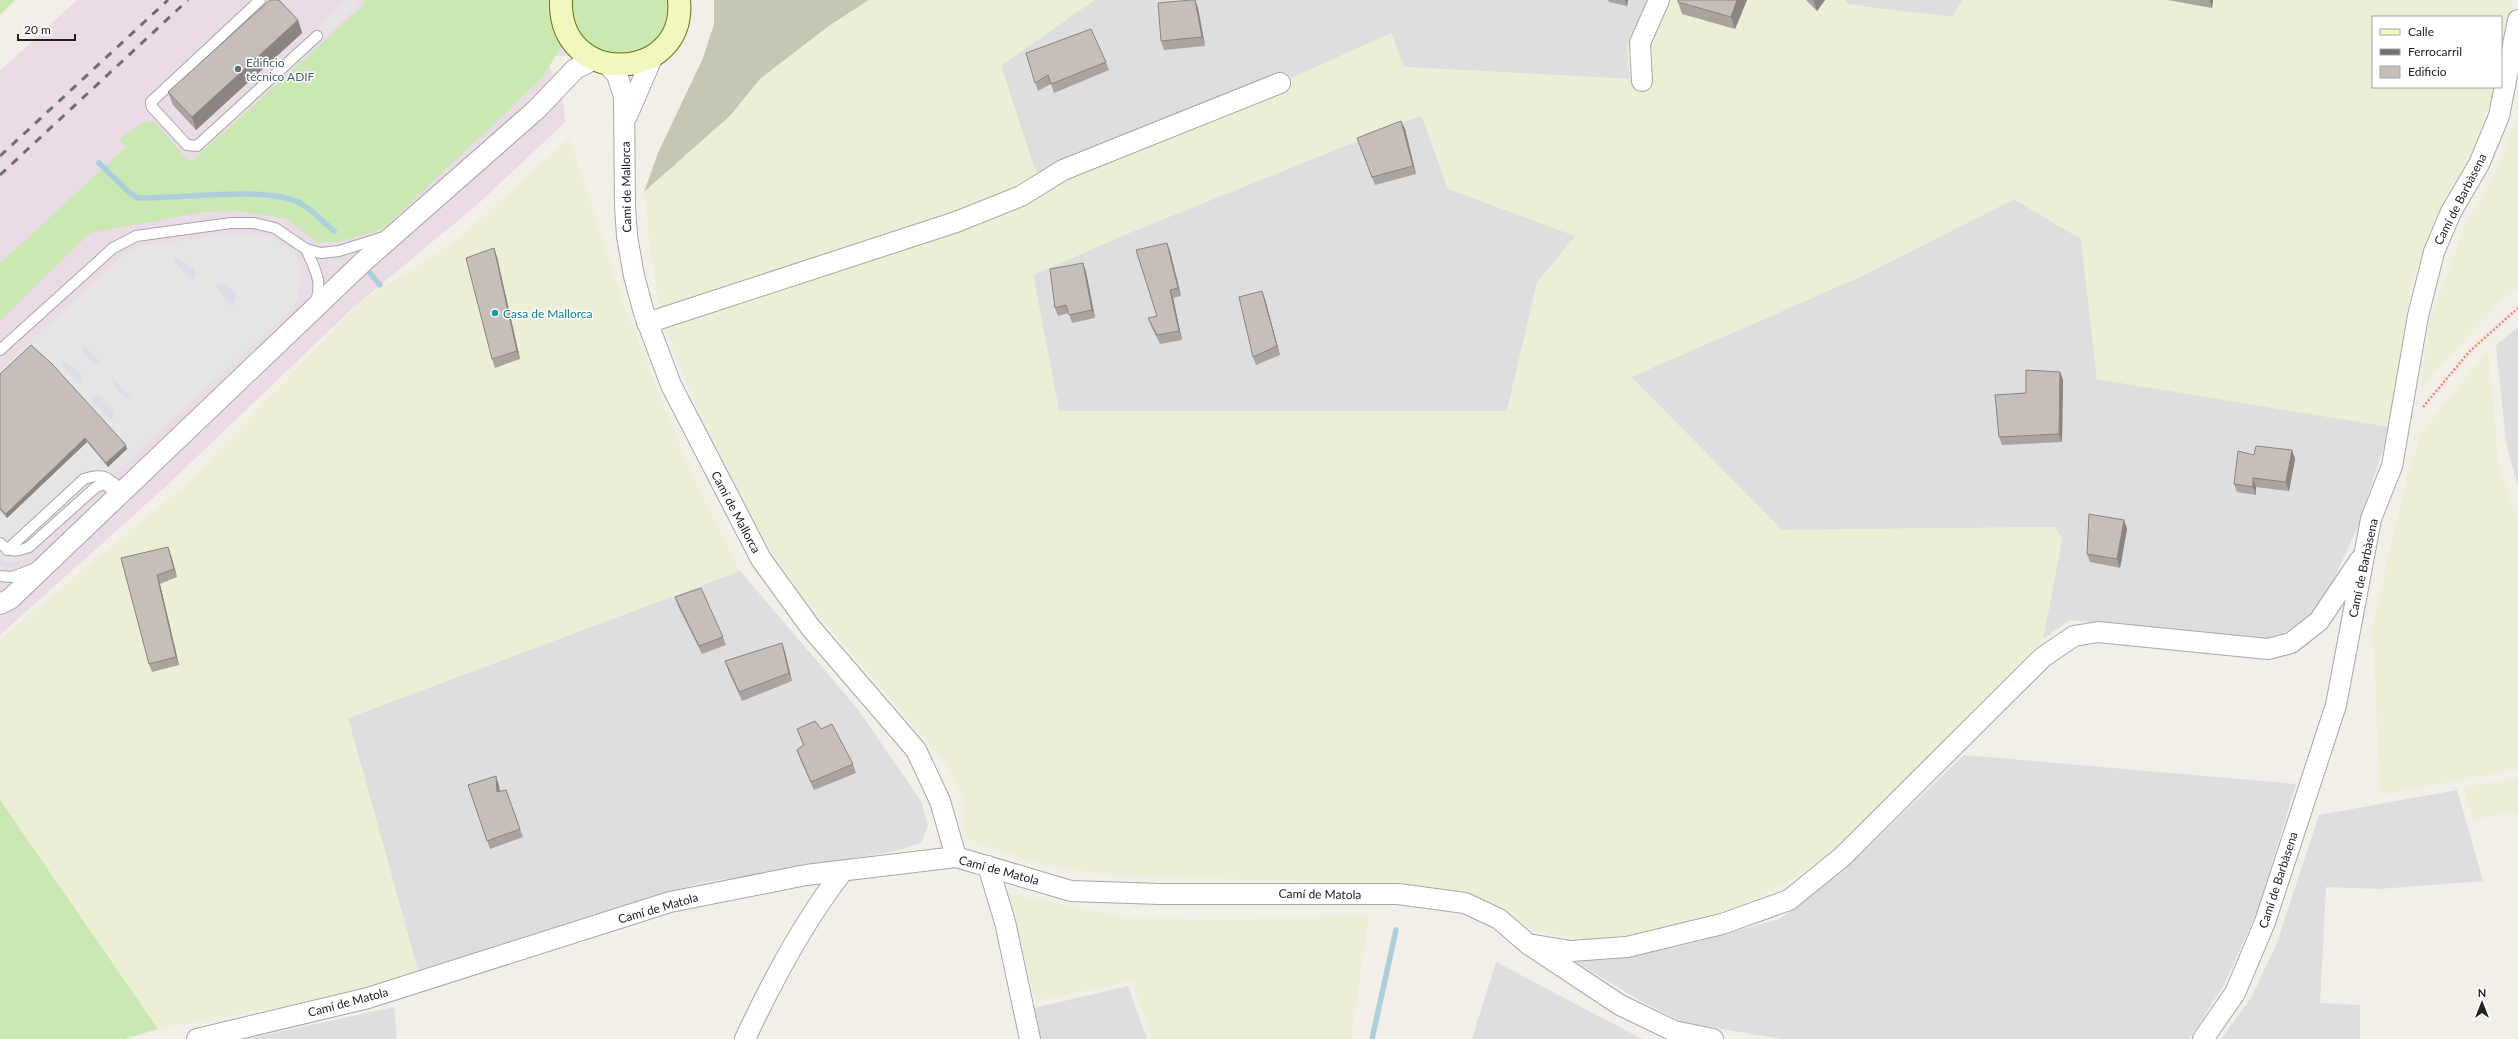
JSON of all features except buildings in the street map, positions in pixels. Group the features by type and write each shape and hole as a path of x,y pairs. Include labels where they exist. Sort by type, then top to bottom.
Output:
{"main road":[{"path":"561,0 564,27 571,41 581,52 601,62 624,66 639,63 654,56 665,45 674,32 679,17 680,0"}],"street":[{"path":"1642,80 1640,43 1659,0"},
{"name":"Camí de Barbàsena","path":"2203,1039 2235,993 2265,922 2336,705 2371,519 2392,466 2418,316 2434,252 2451,212 2479,164 2499,116 2518,20"},
{"path":"555,92 567,62 571,41"},
{"name":"Camí de Mallorca","path":"625,121 654,56"},
{"path":"3,603 45,565 310,312 396,233 555,92 575,69 601,62"},
{"name":"Camí de Mallorca","path":"601,62 622,86 625,121 625,206 627,236 634,276 647,323 671,385 761,559 811,628 916,750 940,801 956,857"},
{"path":"647,323 956,222 1021,196 1063,170 1280,83"},
{"path":"1528,944 1571,951 1627,947 1722,924 1790,900 1842,857 2043,657 2074,636 2098,632 2268,649 2291,643 2319,621 2365,553"},
{"name":"Camí de Matola","path":"197,1039 368,998 670,902 806,875 919,860 956,857 1070,891 1160,894 1398,894 1465,903 1499,919 1528,944 1620,1006 1674,1031 1713,1039"},
{"path":"988,866 1005,922 1030,1039"},
{"path":"745,1039 758,1010 818,903 843,871"}],"lane":[{"path":"260,0 151,102 152,107 187,145 197,146 317,36"},
{"path":"0,350 113,248 136,236 231,223 254,223 275,228 306,249 321,253 339,251 396,233"},
{"path":"306,249 318,272 316,299 310,312"},
{"path":"95,475 104,476 120,493 105,484 96,486 29,547 16,552 3,546 84,479 95,475"},
{"path":"0,576 12,577 45,565"}],"path":[{"path":"2421,410 2469,352 2518,308"}],"shaded area":[{"path":"77,0 529,0 530,8 573,56 546,56 564,106 565,122 479,203 355,306 163,489 0,635 0,71"},
{"path":"346,0 358,0 361,2 324,38 315,30"},
{"path":"714,0 869,0 829,26 760,79 730,116 644,192 658,153 703,58 714,24"},
{"path":"869,0 1094,0 1001,66 1034,167 1053,185 1391,33 1404,67 1630,79 1627,45 1649,0 1844,0 1848,4 1867,7 1952,17 1963,0 2513,0 2502,56 2502,16 2372,16 2372,88 2495,88 2469,161 2413,275 2390,427 2097,379 2081,239 2014,199 1860,277 1631,377 1782,530 2055,527 2062,539 2043,639 2009,679 1819,864 1756,899 1677,928 1590,940 1538,932 1508,913 1466,891 1415,885 1106,875 1041,864 973,842 962,832 965,804 946,763 802,596 763,538 707,434 662,322 650,247 644,192 730,116 760,79 829,26","holes":["1421,115 1448,189 1575,236 1537,283 1507,411 1059,411 1033,275 1124,235"]},
{"path":"1094,0 1649,0 1627,45 1630,79 1404,67 1391,34 1053,186 1034,167 1001,66"},
{"path":"1844,0 1963,0 1953,17 1867,7 1848,4"},
{"path":"1422,115 1449,189 1576,236 1537,283 1507,411 1059,411 1033,275 1124,235"},
{"path":"2518,115 2518,288 2504,298 2421,387 2429,324 2466,223 2496,173"},
{"path":"569,138 624,305 686,462 740,571 348,718 421,982 158,1029 0,800 0,639 184,486 364,299 454,243"},
{"path":"2014,199 2081,239 2097,379 2390,427 2359,523 2331,586 2304,621 2286,637 2261,641 2070,620 2043,639 2062,539 2055,527 1782,530 1631,377 1860,277"},
{"path":"217,235 268,236 293,250 301,264 301,281 295,306 19,561 9,563 0,559 0,370 124,254 141,246"},
{"path":"177,258 194,268 196,274 192,281 173,261"},
{"path":"221,283 235,291 236,297 232,306 215,285"},
{"path":"2518,327 2518,487 2506,443 2496,345"},
{"path":"82,343 99,361 100,365 91,361 85,354"},
{"path":"2488,351 2499,465 2518,522 2518,769 2381,795 2372,627 2408,473 2422,432"},
{"path":"62,362 73,367 83,378 82,382 79,384 61,365"},
{"path":"112,377 133,399 125,398 118,391 113,383"},
{"path":"94,395 101,397 112,410 114,417 110,420 91,399"},
{"path":"0,559 9,563 19,561 19,564 14,567 1,567"},
{"path":"740,571 857,708 921,801 928,825 921,843 895,851 799,868 699,883 534,936 421,982 348,718"},
{"path":"1964,755 2296,784 2259,907 2224,985 2189,1039 1780,1039 1682,1022 1639,1000 1576,962 1675,948 1780,919 1865,850"},
{"path":"2518,779 2518,811 2473,820 2464,787"},
{"path":"2457,790 2483,881 2379,889 2326,887 2320,1003 2360,1005 2360,1039 2221,1039 2251,998 2277,943 2319,815"},
{"path":"1006,893 1123,917 1224,920 1369,915 1351,1039 1152,1039 1132,981 1036,1001"},
{"path":"1496,962 1642,1039 1472,1039"},
{"path":"1128,986 1147,1039 1040,1039 1034,1008"},
{"path":"394,1007 397,1039 247,1039"}],"green space":[{"path":"0,0 15,0 0,15"},
{"path":"364,0 557,0 565,40 543,77 384,228 343,241 318,243 285,218 239,211 204,212 90,233 0,321 0,263 126,147 120,140 121,137 145,122 154,122 188,160 193,160 364,5"},
{"path":"565,0 674,0 663,41 620,61 577,41"},
{"path":"0,800 158,1029 124,1039 0,1039"}],"waterway":[{"path":"99,163 130,193 138,198 221,194 283,197 303,205 334,231"},
{"path":"370,273 380,285"},
{"path":"1372,1039 1396,930"}],"railway":[{"path":"0,156 168,0"},
{"path":"0,175 188,0"}],"place":[{"name":"Edificio técnico ADIF","path":"238,69"},
{"name":"Casa de Mallorca","path":"495,313"}]}
